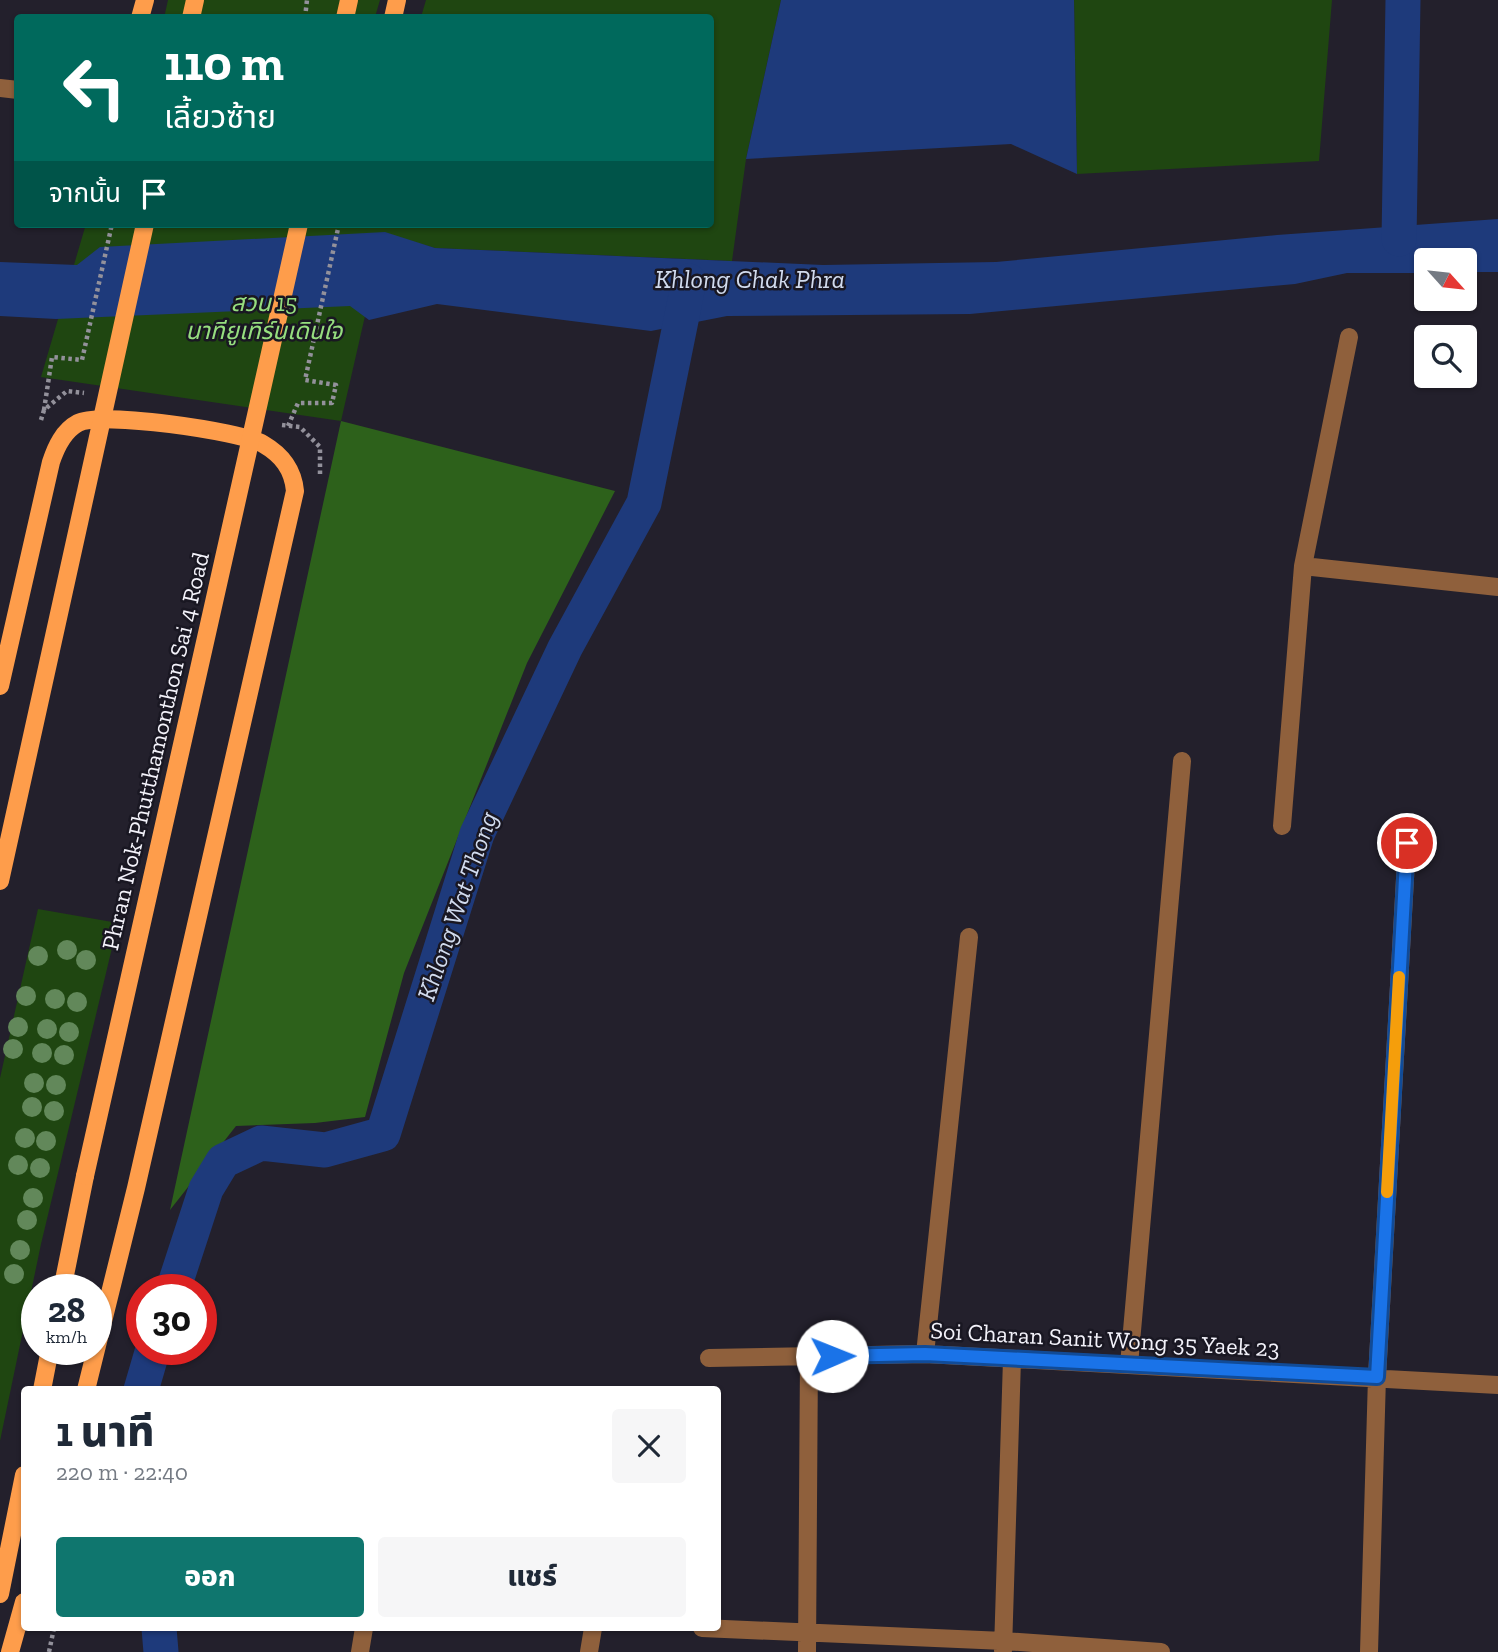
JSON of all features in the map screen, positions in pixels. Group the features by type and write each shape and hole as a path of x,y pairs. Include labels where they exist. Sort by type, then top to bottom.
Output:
{"main road":[{"path":"0,881 144,228"},
{"name":"Phran Nok-Phutthamonthon Sai 4 Road","path":"65,1274 298,228"},
{"path":"0,686 51,462 65,433 79,422 97,418 120,418 238,435 261,443 288,465 295,491 136,1188 87,1386"},
{"path":"43,1386 47,1365"},
{"path":"0,1594 21,1490"},
{"path":"10,1652 21,1613"}],"street":[{"path":"1282,826 1303,566 1349,337"},
{"path":"1303,566 1498,587"},
{"path":"1129,1365 1182,761"},
{"path":"1369,1652 1377,1377 1407,843"},
{"path":"925,1354 969,937"},
{"name":"Soi Charan Sanit Wong 35 Yaek 23","path":"709,1358 925,1354 1498,1385"},
{"path":"807,1652 809,1356"},
{"path":"1004,1646 1012,1359"},
{"path":"721,1629 1004,1646 1161,1652"},
{"path":"360,1652 364,1631"},
{"path":"589,1652 592,1631"}],"path":[{"path":"44,410 52,357 82,360 111,228"},
{"path":"288,426 298,403 332,403 336,385 305,380 338,228"},
{"path":"49,1652 53,1631"}],"green space":[{"path":"168,0 380,0 376,14 165,14"},
{"name":"สวน 15 นาทียูเทิร์นเดินใจ","path":"426,0 781,0 746,159 732,261 435,248 384,233 341,421 41,377 85,228 714,228 714,14 422,14"},
{"path":"1074,0 1332,0 1319,161 1077,174"},
{"path":"341,421 615,491 527,663 404,973 365,1117 315,1123 236,1126 170,1210"},
{"path":"38,909 118,923 35,1274 21,1274 21,1340 0,1441 0,1078"}],"water":[{"path":"781,0 1074,0 1077,174 1011,144 746,159"},
{"name":"Khlong Chak Phra","path":"1498,219 1498,272 1477,272 1477,248 1414,248 1414,273 1347,273 1295,284 970,314 727,316 651,331 437,304 369,320 350,306 56,319 0,316 0,262 77,265 100,247 385,232 435,248 823,265 996,262 1277,235"}],"waterway":[{"path":"1399,239 1403,0"},
{"name":"Khlong Wat Thong","path":"178,1274 206,1189 223,1161 261,1143 325,1150 383,1134 477,834 565,648 644,503 689,281"},
{"name":"Khlong Wat Thong","path":"142,1386 148,1365"},
{"name":"Khlong Wat Thong","path":"159,1631 161,1652"}],"slow traffic":[{"path":"1387,1192 1399,977"}],"route":[{"path":"832,1356 925,1354 1377,1377 1407,843"}]}
